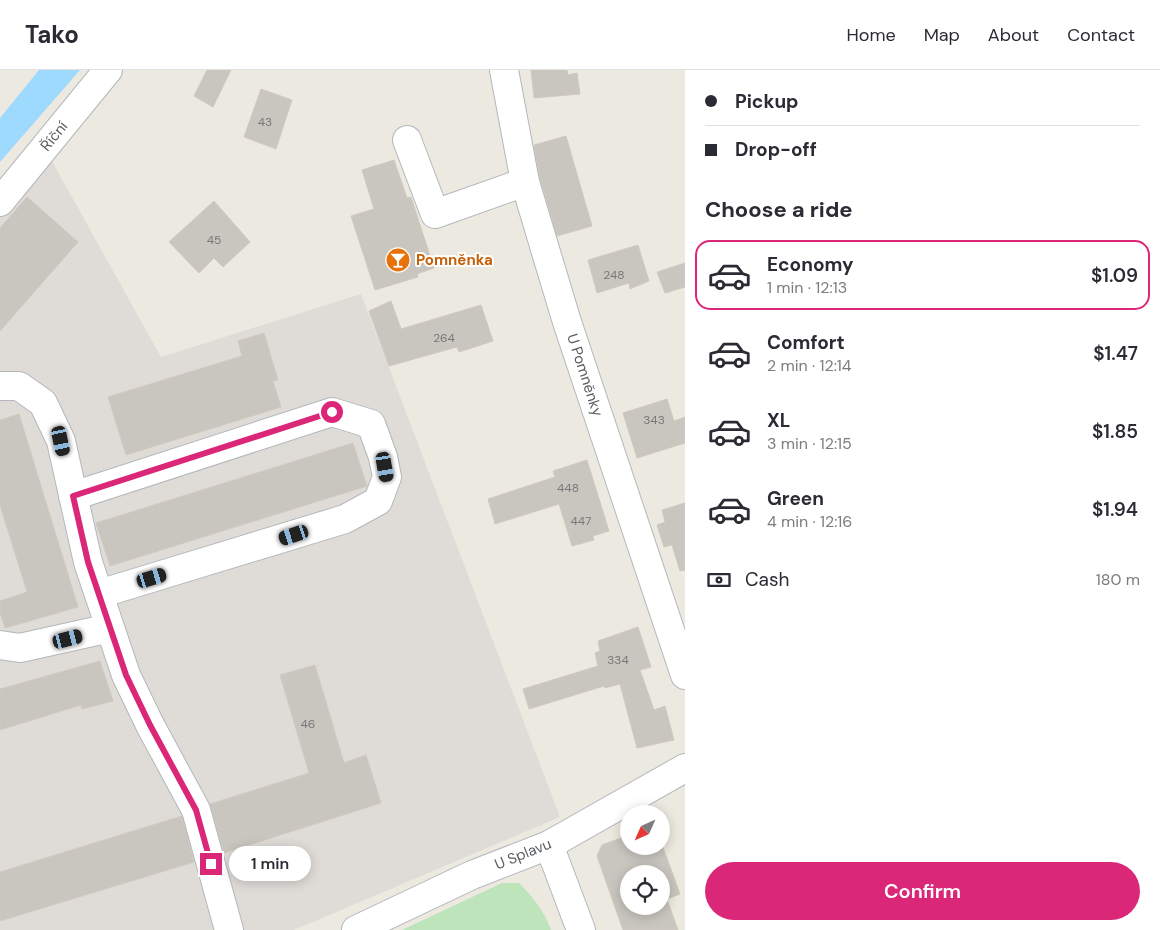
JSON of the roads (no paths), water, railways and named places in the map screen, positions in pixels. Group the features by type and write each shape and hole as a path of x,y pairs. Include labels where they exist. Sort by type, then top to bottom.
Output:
{"street":[{"name":"Říční","path":"0,202 108,70"},
{"name":"U Pomněnky","path":"504,70 525,182 570,332 685,675"},
{"path":"407,140 436,214 525,182"},
{"path":"0,386 19,386 43,403 61,441 88,562 110,628 130,683 196,810 229,930"},
{"path":"73,496 332,412 370,424 383,458 387,477 378,501 346,519 99,594"},
{"path":"0,645 20,648 110,628"},
{"name":"U Splavu","path":"356,930 463,879 549,845 685,768"},
{"path":"549,845 581,930"}],"water":[{"path":"39,70 80,70 0,162 0,118"}],"place":[{"name":"Pomněnka","path":"398,260"}]}
